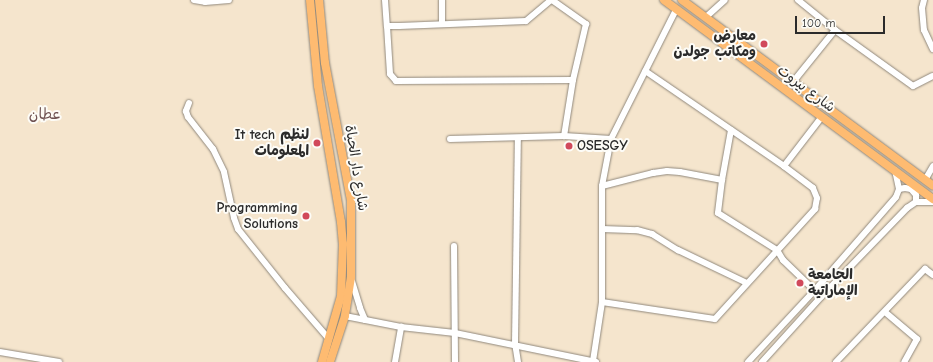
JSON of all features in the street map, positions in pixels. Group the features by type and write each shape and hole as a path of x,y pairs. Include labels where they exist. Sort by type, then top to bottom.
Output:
{"main road":[{"name":"شارع دار الحياة","path":"310,0 318,86 341,222 343,244 341,296 322,362"},
{"name":"شارع دار الحياة","path":"320,0 325,64 351,202 351,277 345,316 330,362"},
{"name":"شارع بيروت","path":"664,0 821,118 895,170 933,199"},
{"name":"شارع بيروت","path":"682,0 933,186"},
{"path":"736,53 742,45"}],"street":[{"path":"194,0 205,2 229,0"},
{"path":"385,0 390,74 396,81 573,80"},
{"path":"442,0 442,23"},
{"path":"387,26 526,21 552,0 586,24 573,80 564,136"},
{"path":"706,17 725,0"},
{"path":"798,0 834,30 913,86 933,76"},
{"path":"924,0 922,8 924,30 933,49"},
{"path":"345,316 401,327 455,333 515,344 595,362 602,302 602,186 611,139 676,10"},
{"path":"793,82 834,30"},
{"path":"602,302 715,319 815,209 816,198 813,188 784,166 645,71"},
{"path":"188,103 186,111 188,117 213,149 224,172 234,218 238,229 285,288 329,339"},
{"path":"784,166 821,118"},
{"path":"731,130 718,212 777,250 783,260 822,297"},
{"path":"450,140 518,139 564,136 611,139"},
{"path":"518,139 515,344 518,362"},
{"path":"925,180 933,166"},
{"path":"748,362 882,215 896,197 899,189 895,170"},
{"path":"602,186 667,171 722,180"},
{"path":"899,189 911,189 916,195 916,202"},
{"path":"762,362 907,208 916,202 933,202"},
{"path":"602,229 637,230 652,234 678,250 747,283"},
{"path":"454,246 455,362"},
{"path":"836,362 926,270 933,275"},
{"path":"351,277 365,320"},
{"path":"885,312 917,339 904,362"},
{"path":"395,362 401,327"},
{"path":"0,352 59,362"}],"place":[{"name":"معارض ومكاتب جولدن","path":"764,44"},
{"name":"It tech لنظم المعلومات","path":"317,143"},
{"name":"OSESGY","path":"569,146"},
{"name":"Programming Solutions","path":"306,216"},
{"name":"الجامعة الإماراتية","path":"800,283"}],"district":[{"name":"عطان","path":"45,115"}]}
